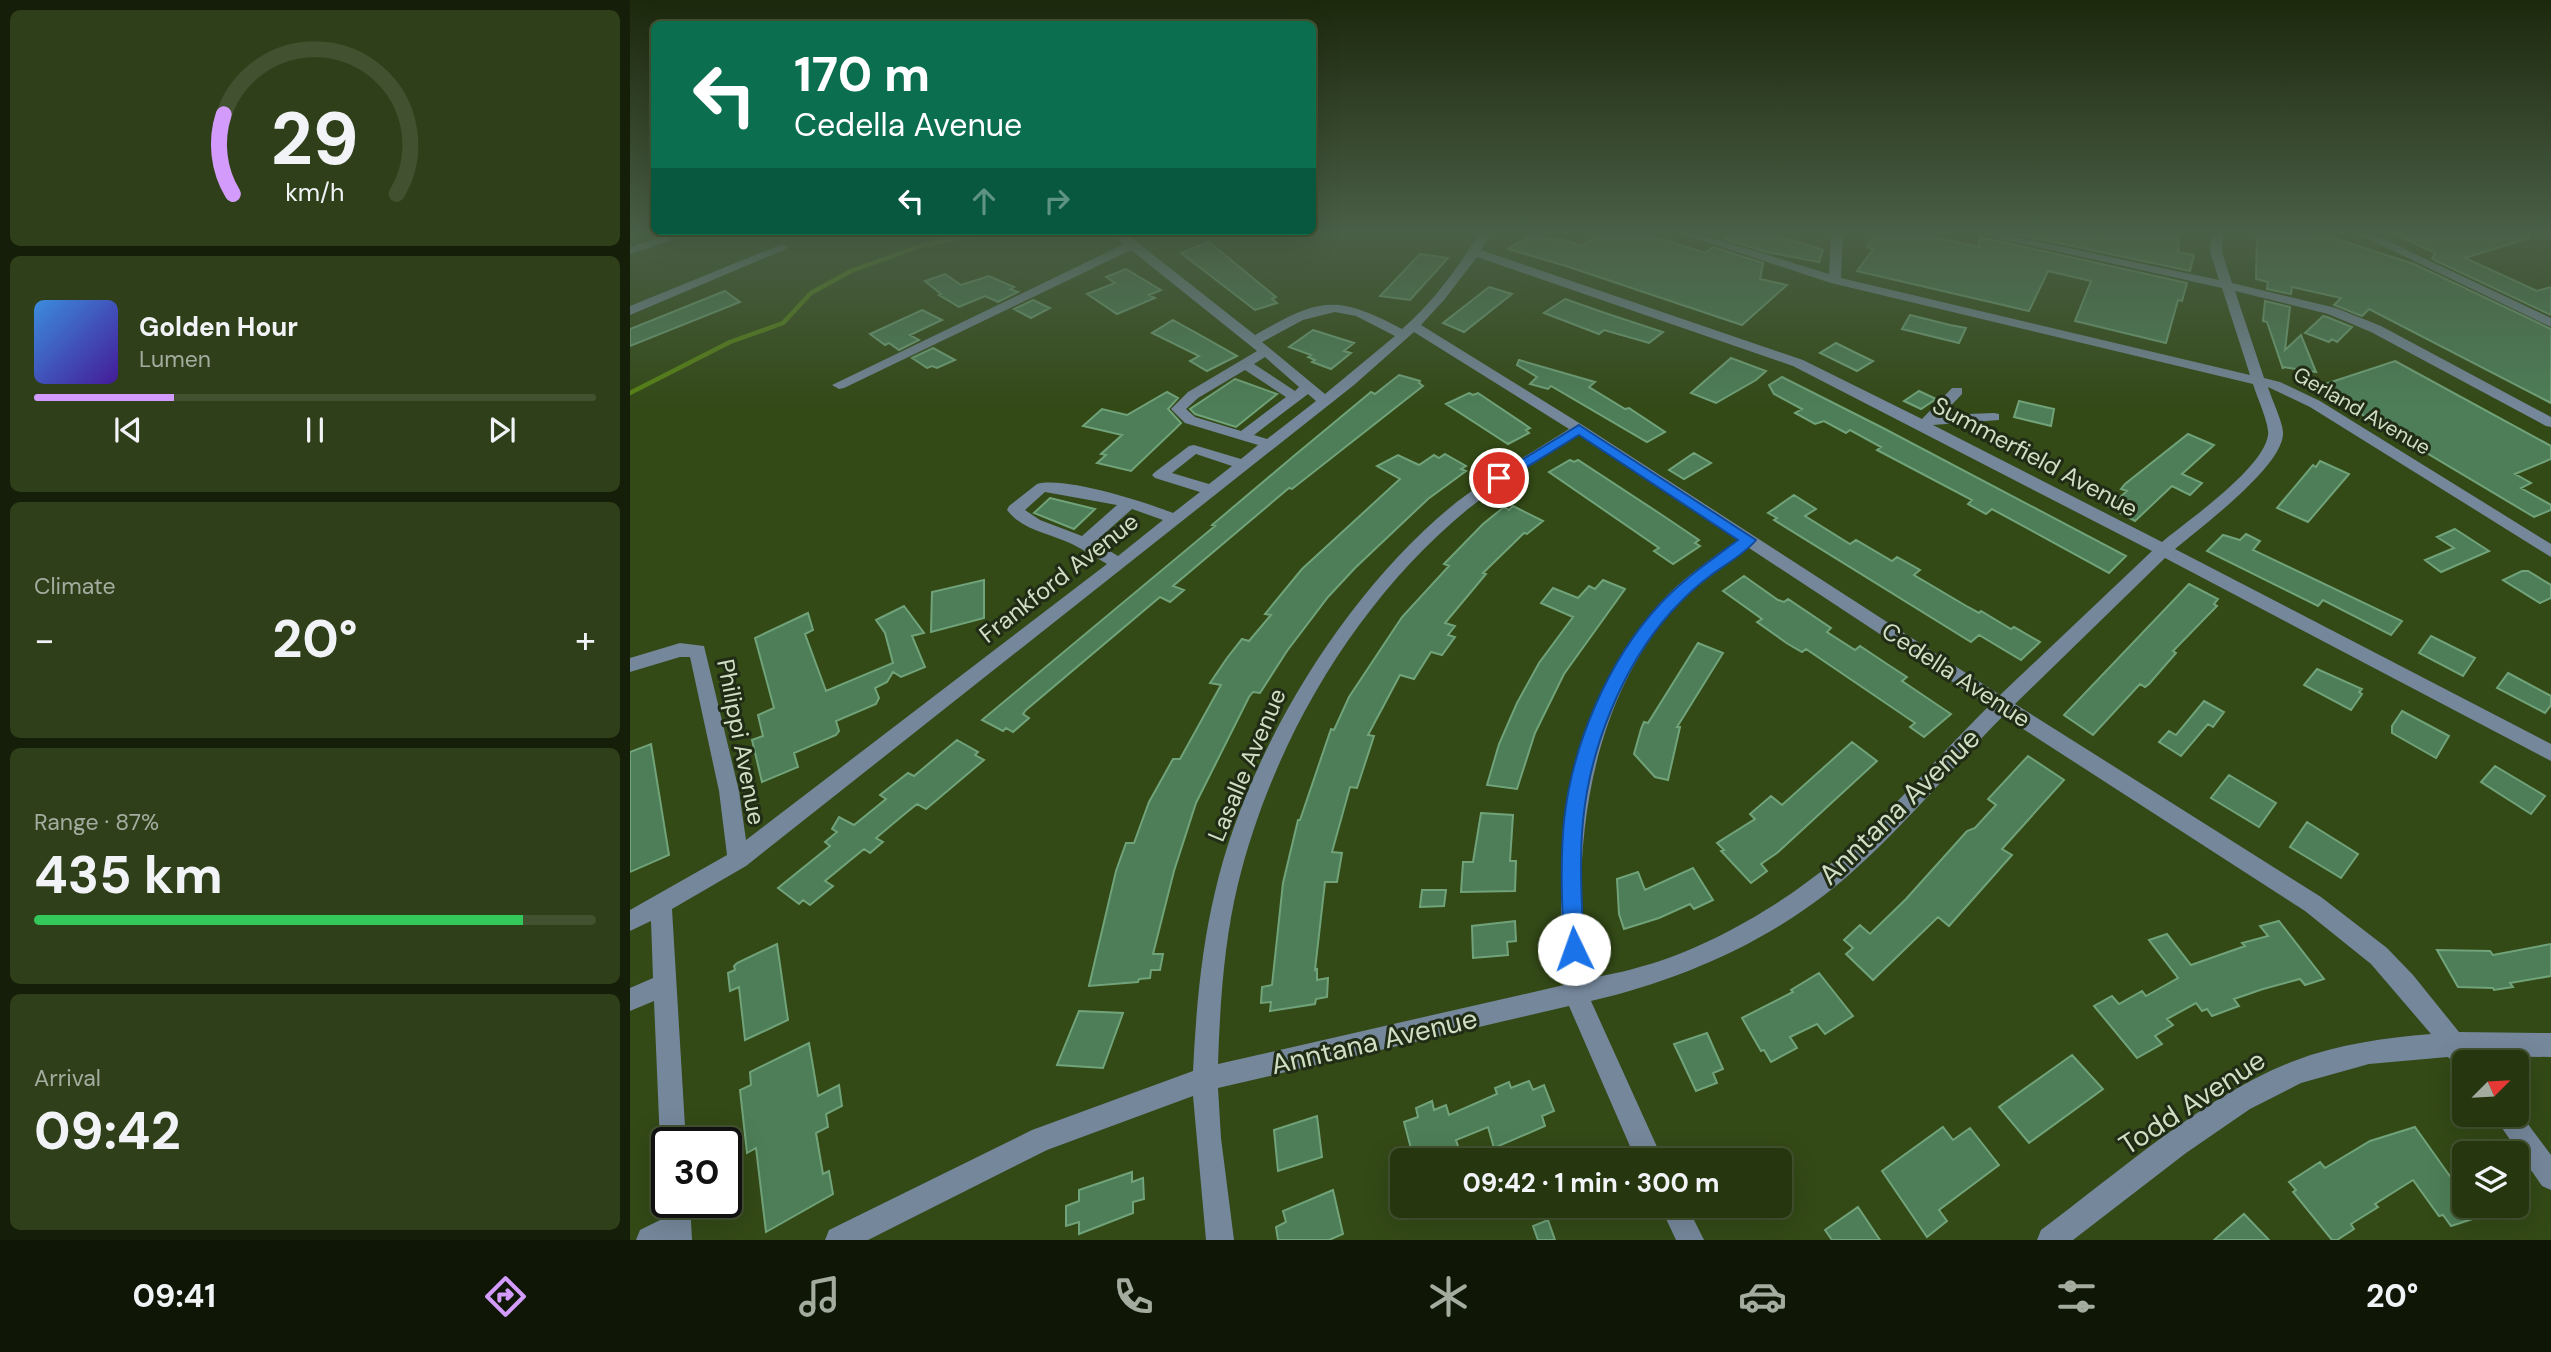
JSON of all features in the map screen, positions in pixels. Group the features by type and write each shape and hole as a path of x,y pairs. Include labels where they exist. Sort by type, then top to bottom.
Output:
{"street":[{"path":"630,311 675,292"},
{"path":"839,385 1033,292"},
{"path":"1193,292 1323,400"},
{"name":"Frankford Avenue","path":"630,921 738,859 1269,444 1408,330 1447,292"},
{"name":"Summerfield Avenue","path":"1591,292 1798,363 1927,423 2162,551 2471,709 2551,753"},
{"name":"Gerland Avenue","path":"1889,292 2259,380 2315,404 2551,551"},
{"name":"Anntana Avenue","path":"839,1240 1041,1139 1205,1079 1646,976 1713,949 1770,919 1827,880 1870,842 2001,705 2162,551 2215,508 2257,466 2274,443 2276,434 2228,292"},
{"path":"2253,292 2310,304 2355,319 2551,423"},
{"path":"2485,292 2551,323"},
{"name":"Cedella Avenue","path":"1254,341 1312,312 1347,309 1408,330 1579,429 2001,705 2270,876 2346,929 2405,983 2459,1050"},
{"path":"1266,351 1193,395 1178,409 1190,420 1269,444"},
{"path":"1245,365 1295,397"},
{"path":"1269,380 1289,371"},
{"path":"1243,436 1308,387"},
{"path":"1927,423 1957,391"},
{"path":"1279,409 1299,419"},
{"path":"1927,423 1994,417"},
{"name":"Lasalle Avenue","path":"1220,1240 1210,1157 1205,1079 1213,975 1223,901 1255,802 1310,685 1347,628 1380,586 1420,544 1489,485 1579,429"},
{"path":"1211,490 1160,475 1194,449 1244,464"},
{"path":"1118,563 1084,543 1034,524 1015,510 1042,487 1082,491 1174,519"},
{"path":"1084,543 1128,504"},
{"path":"1644,1148 1577,994 1571,870 1574,820 1582,771 1600,720 1640,641 1665,608 1700,575 1748,540"},
{"name":"Philippi Avenue","path":"630,666 680,650 698,651 729,791 738,859"},
{"path":"661,905 672,1127"},
{"path":"630,1000 665,984"},
{"name":"Todd Avenue","path":"2495,1050 2551,1045"},
{"name":"Todd Avenue","path":"2051,1240 2187,1137 2241,1100 2297,1072 2369,1052 2452,1053"},
{"path":"2515,1127 2551,1177"},
{"path":"1679,1218 1690,1240"},
{"path":"650,1240 678,1222"}],"building":[{"path":"723,292 740,302 630,346 630,329"},
{"path":"938,292 1018,292 998,302 985,296 959,307 939,295 941,294"},
{"path":"1157,292 1149,295 1155,298 1117,314 1087,294"},
{"path":"1231,292 1270,292 1276,297 1272,299 1277,303 1255,310"},
{"path":"1384,292 1417,292 1410,300 1380,296"},
{"path":"1483,292 1512,294 1464,332 1443,323"},
{"path":"1643,292 1779,292 1742,325"},
{"path":"1947,292 2038,292 2029,311"},
{"path":"2087,292 2185,292 2182,301 2178,300 2166,343 2075,321"},
{"path":"2314,292 2473,292 2551,329 2551,403 2369,309 2362,316 2334,305 2341,298"},
{"path":"2502,292 2551,292 2551,315"},
{"path":"1565,299 1663,332 1649,343 1604,330 1599,334 1544,313"},
{"path":"1033,300 1050,308 1031,318 1014,309"},
{"path":"2265,301 2290,307 2285,350 2301,335 2316,372 2283,369 2267,322 2263,321"},
{"path":"922,310 942,320 910,335 919,340 899,350 889,343 885,345 870,334"},
{"path":"1910,315 1966,328 1959,343 1902,329"},
{"path":"2323,316 2352,327 2337,342 2332,339 2329,342 2305,333"},
{"path":"1173,320 1237,356 1207,371 1190,361 1199,356 1152,333"},
{"path":"1313,330 1354,343 1344,351 1351,353 1331,369 1312,362 1315,360 1308,357 1311,355 1289,347"},
{"path":"1836,343 1873,361 1857,371 1820,353"},
{"path":"933,348 955,360 937,368 927,368 912,358"},
{"path":"1731,358 1766,371 1756,380 1716,403 1691,393"},
{"path":"1519,360 1595,382 1589,387 1625,409 1629,408 1665,432 1647,442 1551,386 1548,389 1530,384 1537,377 1517,365"},
{"path":"2395,361 2551,446 2551,459 2515,474 2531,483 2521,488 2551,505 2551,510 2534,517 2316,387"},
{"path":"1399,375 1420,381 1423,386 1292,489 1289,488 1173,586 1184,590 1170,602 1160,597 1026,710 1023,714 1029,718 1013,732 1006,728 1003,731 982,720 1371,392 1375,394"},
{"path":"1782,377 2126,556 2109,573 1992,509 1986,514 1968,504 1972,500 1877,450 1881,447 1850,430 1846,433 1824,421 1815,424 1795,413 1802,409 1774,394 1769,385"},
{"path":"1235,379 1277,394 1236,427 1195,414 1190,409"},
{"path":"1919,391 1936,399 1921,409 1904,401"},
{"path":"1167,392 1178,398 1168,409 1181,423 1131,471 1097,463 1106,455 1101,454 1122,435 1083,426 1102,409 1127,415"},
{"path":"1469,393 1478,393 1530,428 1526,430 1529,433 1508,444 1446,404"},
{"path":"2019,401 2054,409 2051,426 2014,417"},
{"path":"2188,434 2214,445 2182,474 2202,483 2190,495 2172,486 2135,521 2109,507 2127,491 2121,489 2125,484"},
{"path":"1694,453 1711,463 1684,479 1669,470"},
{"path":"1445,454 1466,466 1461,469 1466,471 1428,499 1355,568 1328,597 1287,651 1260,693 1253,692 1249,697 1196,803 1174,871 1153,954 1163,954 1160,970 1151,970 1150,978 1139,979 1138,982 1089,986 1116,871 1126,843 1134,843 1149,802 1173,759 1180,759 1221,685 1210,683 1242,639 1249,641 1271,615 1265,614 1302,569 1400,479 1377,466 1398,455 1419,465 1434,455 1439,458"},
{"path":"1570,460 1578,460 1662,515 1699,540 1695,543 1700,546 1673,564 1654,551 1659,548 1549,472"},
{"path":"2320,461 2349,474 2308,522 2277,508 2313,465 2316,467"},
{"path":"1794,495 1816,509 1805,516 1850,544 1856,540 1892,561 1897,557 1920,570 1914,575 1979,613 1981,611 2040,642 2021,660 1979,635 1971,642 1774,520 1777,518 1768,513"},
{"path":"1050,498 1095,509 1074,529 1034,513"},
{"path":"1513,506 1543,521 1527,534 1524,533 1483,573 1486,574 1445,623 1455,626 1448,635 1455,637 1442,655 1431,652 1414,679 1400,675 1368,735 1374,736 1357,788 1350,787 1332,852 1342,853 1337,882 1325,882 1315,970 1317,969 1317,980 1328,978 1327,997 1316,999 1315,1004 1270,1011 1271,1002 1261,1003 1262,987 1272,985 1283,883 1298,820 1331,729 1334,730 1349,697 1402,617 1449,566 1444,564 1483,524 1504,507 1509,510"},
{"path":"2455,529 2489,551 2441,572 2425,560 2454,548 2437,537"},
{"path":"2246,534 2260,541 2253,550 2402,621 2391,635 2323,600 2318,606 2207,551 2223,535 2240,540"},
{"path":"2528,571 2551,585 2551,598 2540,603 2503,580"},
{"path":"1744,576 1778,600 1784,602 1788,599 1831,628 1827,632 1855,650 1860,646 1907,677 1902,681 1951,714 1924,737 1910,727 1915,723 1806,649 1802,652 1788,644 1757,622 1762,619 1723,591"},
{"path":"984,580 984,618 931,632 932,592"},
{"path":"1603,580 1625,589 1564,674 1535,733 1517,789 1487,785 1499,744 1517,703 1539,663 1573,617 1541,603 1553,588 1578,598 1589,586 1595,589"},
{"path":"2189,584 2218,599 2214,604 2217,606 2173,651 2176,653 2149,684 2145,687 2140,684 2093,735 2064,715"},
{"path":"904,606 924,633 912,636 925,667 901,677 893,672 887,682 875,688 879,698 876,704 836,721 839,731 836,735 794,753 798,767 762,782 752,740 763,736 758,715 774,708 755,638 808,613 813,630 805,634 826,691 893,663 885,633 876,620"},
{"path":"2431,636 2475,658 2463,676 2419,653"},
{"path":"1698,643 1723,653 1677,727 1680,727 1668,780 1655,777 1634,754 1641,729 1644,722 1648,723"},
{"path":"2317,669 2362,689 2359,692 2362,694 2351,710 2304,685"},
{"path":"2508,673 2551,696 2551,705 2545,713 2497,688"},
{"path":"2204,701 2224,712 2213,727 2208,724 2181,756 2159,742 2169,731 2176,735"},
{"path":"2402,711 2449,736 2436,758 2392,733 2392,726"},
{"path":"957,740 978,752 975,755 984,760 926,809 917,804 901,817 876,838 883,842 870,853 864,849 825,881 833,886 810,905 803,900 799,904 778,888 830,846 825,842 837,832 832,829 839,817 854,825 886,799 880,795 908,773 914,776"},
{"path":"1852,742 1877,761 1777,853 1761,864 1767,871 1751,883 1721,851 1724,850 1717,843 1755,819 1750,814 1771,796 1782,805"},
{"path":"651,744 669,855 630,872 630,752"},
{"path":"2028,756 2064,780 2002,849 2012,855 1949,926 1938,917 1873,980 1846,954 1853,948 1844,940 1860,925 1870,934 1906,899 1967,831 1975,828 1996,805 1988,799"},
{"path":"2495,766 2545,796 2531,814 2481,782"},
{"path":"2229,775 2276,803 2259,827 2211,798"},
{"path":"1481,813 1513,815 1510,861 1516,861 1515,891 1461,892 1463,862 1473,862"},
{"path":"2307,822 2358,854 2341,878 2290,847"},
{"path":"1693,868 1713,900 1694,909 1690,904 1659,918 1624,929 1619,914 1617,879 1638,872 1645,890"},
{"path":"1422,890 1446,890 1444,906 1420,907"},
{"path":"1515,921 1516,941 1507,942 1508,955 1473,958 1472,926"},
{"path":"2279,921 2324,979 2305,985 2300,979 2263,989 2234,999 2239,1006 2212,1016 2207,1009 2202,1011 2196,1003 2167,1019 2173,1025 2155,1036 2162,1044 2137,1058 2094,1006 2112,996 2119,1004 2142,991 2146,996 2178,978 2149,940 2167,934 2191,965 2245,946 2242,943 2268,936 2260,926"},
{"path":"777,944 788,1020 745,1040 739,987 730,991 728,973 735,970 737,963"},
{"path":"2551,944 2551,976 2510,983 2513,987 2494,990 2458,987 2437,950 2490,951 2493,955"},
{"path":"1819,973 1853,1016 1825,1034 1817,1024 1790,1037 1797,1048 1771,1062 1764,1050 1761,1051 1742,1018 1793,992 1791,990"},
{"path":"1079,1011 1123,1013 1103,1068 1057,1065"},
{"path":"1707,1033 1723,1069 1713,1073 1717,1083 1696,1091 1674,1044"},
{"path":"809,1043 818,1096 839,1085 842,1106 826,1114 828,1127 816,1133 823,1174 829,1171 833,1194 766,1232 756,1148 747,1153 740,1090 751,1085 750,1072"},
{"path":"2072,1055 2103,1089 2029,1143 1999,1107"},
{"path":"1529,1081 1533,1090 1544,1085 1554,1111 1542,1116 1545,1126 1494,1148 1488,1127 1456,1140 1459,1148 1411,1148 1404,1122 1418,1117 1416,1108 1432,1101 1434,1110 1446,1105 1449,1115 1497,1094 1495,1088 1509,1082 1511,1088"},
{"path":"1317,1116 1322,1157 1278,1171 1274,1130"},
{"path":"1943,1127 1953,1140 1970,1128 1999,1165 1939,1210 1947,1221 1927,1237 1882,1171"},
{"path":"2415,1127 2452,1179 2452,1218 2476,1218 2451,1226 2443,1215 2439,1216 2413,1180 2375,1204 2378,1207 2351,1224 2354,1229 2337,1240 2332,1240 2293,1192 2296,1190 2289,1182 2320,1162 2325,1168 2370,1141"},
{"path":"1132,1172 1132,1182 1143,1178 1144,1199 1133,1202 1133,1213 1079,1234 1079,1222 1066,1226 1066,1206 1079,1201 1079,1190"},
{"path":"1333,1190 1343,1234 1329,1240 1278,1240 1276,1227 1286,1222 1283,1211"},
{"path":"1858,1207 1880,1240 1832,1240 1825,1230"},
{"path":"2244,1214 2269,1240 2214,1240"},
{"path":"1548,1220 1555,1240 1538,1240 1533,1226"}],"waterway":[{"path":"630,393 730,342 783,323 813,292"}],"route":[{"path":"1499,478 1579,429 1748,540 1700,575 1665,608 1640,641 1600,720 1582,771 1574,820 1571,870 1574,949"}]}
